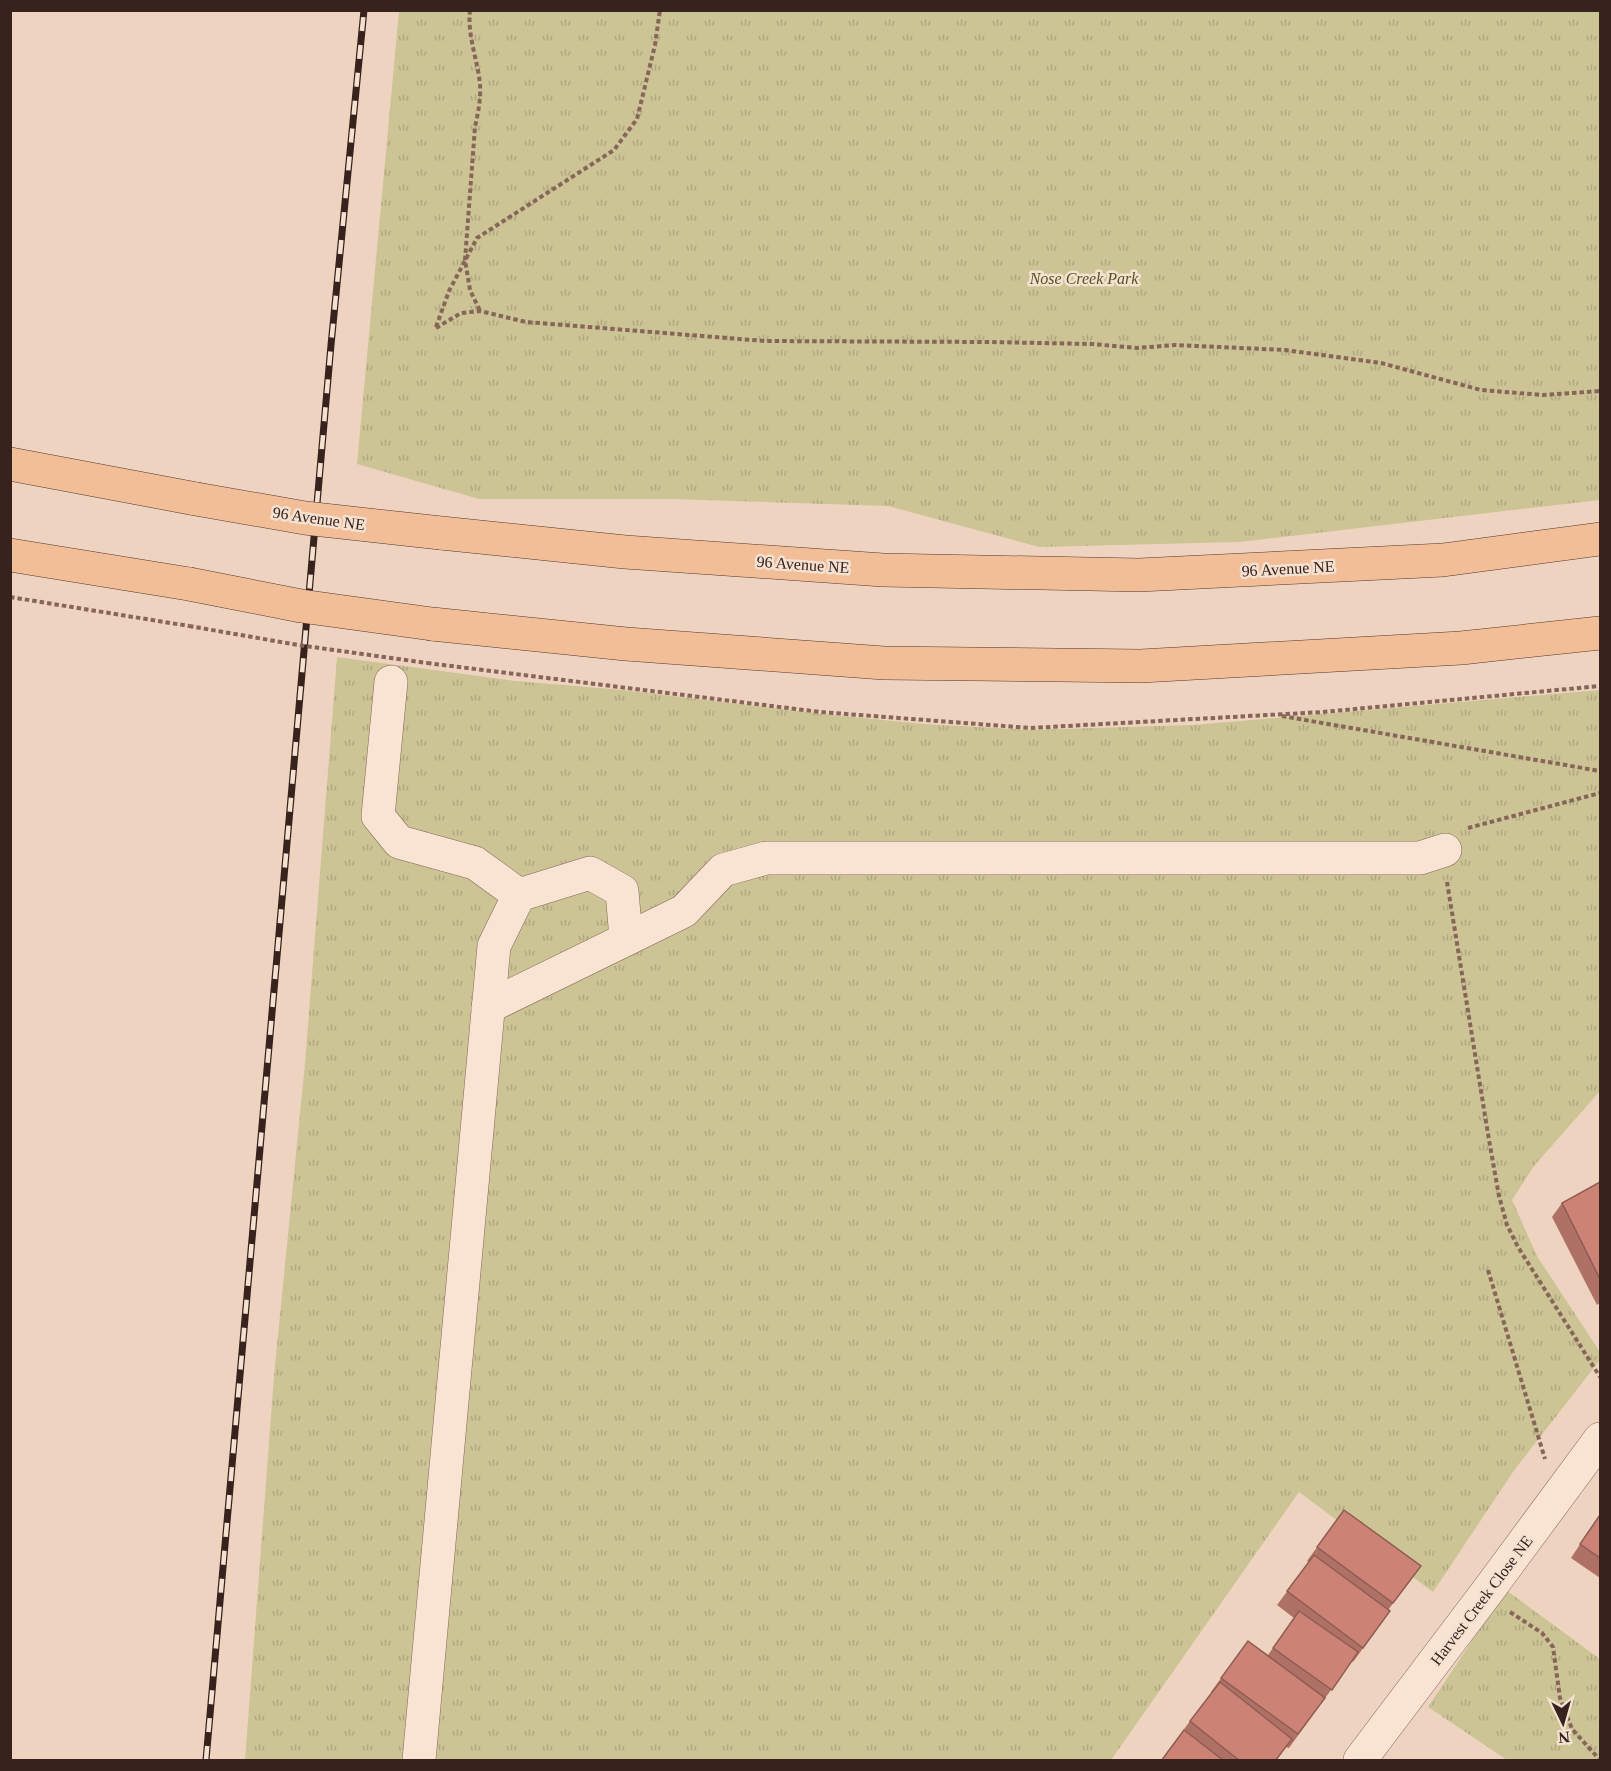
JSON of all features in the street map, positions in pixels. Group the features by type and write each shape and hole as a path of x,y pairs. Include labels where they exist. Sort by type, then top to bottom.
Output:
{"main road":[{"name":"96 Avenue NE","path":"10,464 305,518 625,552 884,570 1139,575 1443,560 1600,539"},
{"path":"10,555 189,584 301,606 432,624 626,644 884,663 1141,666 1461,648 1600,633"}],"street":[{"path":"392,682 378,816 399,842 475,863 519,895"},
{"path":"488,1007 684,911 723,870 766,858 1420,858 1445,850"},
{"path":"418,1761 494,946 519,895 590,873 622,891 626,939"},
{"name":"Harvest Creek Close NE","path":"1359,1761 1491,1588 1600,1439"}],"path":[{"path":"470,10 472,41 480,85 465,260 470,290 480,310"},
{"path":"660,10 655,45 637,119 614,150 477,238 449,291 436,328 461,313 480,310 526,322 765,341 990,342 1092,344 1137,348 1175,345 1285,350 1381,363 1481,390 1543,395 1600,391"},
{"path":"10,597 298,645 427,663 820,712 1030,728 1323,712 1600,686"},
{"path":"1272,714 1600,771"},
{"path":"1600,793 1466,828 1453,838 1445,850 1445,866 1487,1129 1499,1196 1507,1225 1518,1247 1600,1377"},
{"path":"1488,1270 1547,1465"},
{"path":"1491,1588 1507,1610 1542,1634 1553,1647 1560,1698 1572,1729 1600,1761"}],"green space":[{"name":"Nose Creek Park","path":"399,11 1600,11 1600,500 1239,542 1039,547 888,506 673,499 479,499 357,464"},
{"path":"337,657 515,681 623,690 822,714 924,724 1029,730 1193,725 1600,690 1600,1091 1534,1166 1512,1200 1537,1256 1600,1352 1600,1360 1515,1469 1433,1592 1299,1492 1111,1760 245,1760 274,1376 305,1063"},
{"path":"1506,1590 1600,1659 1600,1760 1507,1760 1428,1707"}],"building":[{"path":"1600,1182 1600,1279 1562,1203"},
{"path":"1344,1510 1421,1566 1393,1603 1317,1547"},
{"path":"1600,1515 1600,1558 1580,1544"},
{"path":"1314,1555 1390,1611 1363,1648 1287,1591"},
{"path":"1299,1611 1358,1652 1332,1690 1273,1648"},
{"path":"1248,1641 1325,1698 1298,1734 1221,1678"},
{"path":"1220,1682 1292,1739 1275,1761 1240,1761 1190,1721"},
{"path":"1184,1730 1224,1761 1161,1761"}],"railway":[{"path":"206,1760 331,345 364,10"}]}
